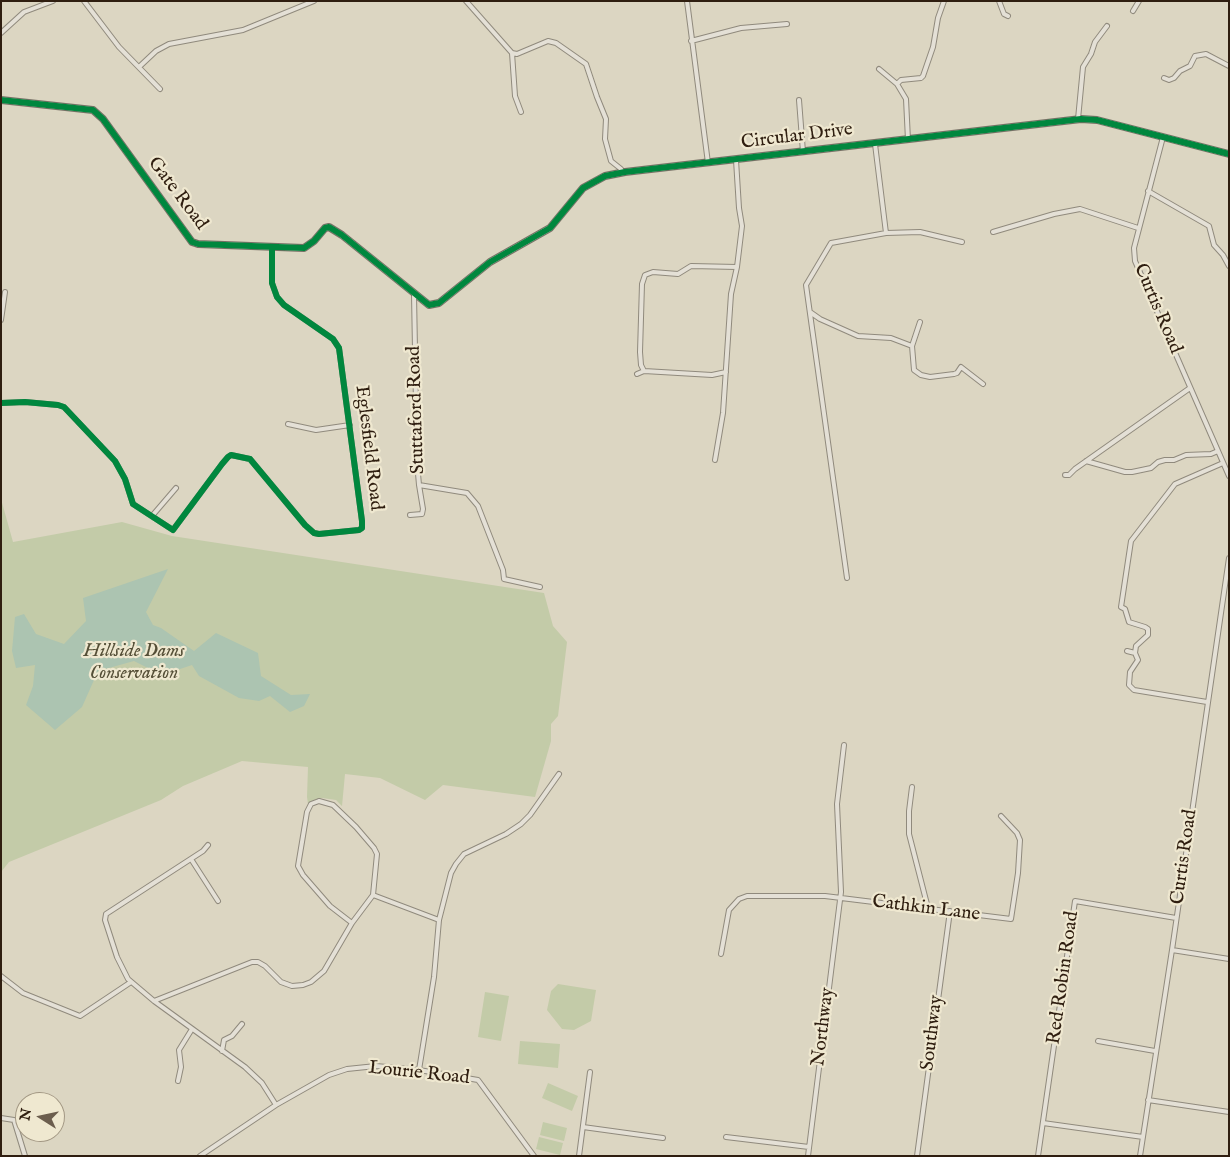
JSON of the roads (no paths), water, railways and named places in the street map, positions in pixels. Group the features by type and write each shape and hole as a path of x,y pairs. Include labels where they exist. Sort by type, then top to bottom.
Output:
{"street":[{"path":"1,32 21,14 53,1"},
{"path":"84,1 112,38 160,89"},
{"path":"139,67 156,51 169,44 243,30 314,1"},
{"path":"466,1 512,53 515,96 521,112"},
{"path":"687,1 708,163"},
{"path":"999,1 1004,14 1008,16"},
{"path":"1133,11 1139,1"},
{"path":"897,84 901,80 921,78 923,76 933,47 943,2"},
{"path":"692,41 741,28 787,24"},
{"path":"1078,119 1083,67 1091,54 1095,42 1107,26"},
{"path":"512,53 517,54 548,42 556,42 586,64 606,119 605,139 611,161 622,173"},
{"path":"1164,78 1169,80 1174,78 1180,71 1190,66 1196,56 1206,54 1229,66"},
{"path":"879,69 897,84 906,99 908,140"},
{"name":"Gate Road","path":"1,100 93,110 103,119 192,242 198,244 304,248 314,241 325,228 329,227 342,235 414,294"},
{"path":"799,100 803,152"},
{"name":"Circular Drive","path":"414,294 429,305 439,303 490,262 550,228 582,188 605,176 622,173 1078,119 1097,120 1229,154"},
{"name":"Curtis Road","path":"1163,136 1138,228 1134,248 1135,261 1229,476"},
{"path":"875,144 886,233"},
{"path":"715,460 724,412 730,294 737,267 742,226 736,160"},
{"path":"1148,191 1209,226 1214,245 1229,266"},
{"path":"993,232 1054,214 1080,209 1138,228"},
{"path":"847,578 806,285 830,244 886,233 920,232 962,242"},
{"name":"Eglesfield Road","path":"152,516 173,530 198,495 231,455 250,459 305,525 314,532 319,534 359,530 362,525 339,346 333,339 284,305 277,297 272,283 272,247"},
{"path":"644,371 641,365 640,352 642,284 646,275 653,272 678,274 691,266 737,267"},
{"path":"1,320 5,292"},
{"name":"Stuttaford Road","path":"410,515 422,514 423,509 419,485 414,294"},
{"path":"810,312 820,319 858,336 891,338 912,346"},
{"path":"920,322 912,346 914,370 921,375 930,377 958,373 961,367 983,384"},
{"path":"637,374 644,371 712,375 726,372"},
{"path":"1065,474 1069,475 1190,388"},
{"path":"1,403 25,402 64,407 115,460 125,479 132,504 152,516 176,488"},
{"path":"288,424 316,430 350,425"},
{"path":"1086,461 1125,472 1132,472 1151,468 1158,462 1165,460 1174,460 1186,455 1211,454 1218,451"},
{"path":"1208,702 1130,688 1128,685 1130,672 1138,660 1135,653 1136,646 1148,635 1148,629 1129,622 1125,609 1121,607 1131,541 1175,484 1223,463"},
{"path":"419,485 468,493 478,506 504,579 540,587"},
{"name":"Curtis Road","path":"1140,1156 1229,558"},
{"path":"1222,601 1229,602"},
{"path":"1127,650 1135,653"},
{"name":"Northway","path":"808,1156 841,898 842,882 837,804 844,745"},
{"path":"419,1070 434,977 439,920 447,883 460,859 474,849 506,834 521,824 530,815 559,774"},
{"path":"912,787 909,810 909,834 928,908"},
{"path":"154,1001 252,962 261,964 286,984 292,986 303,986 312,982 324,971 352,923 373,895 377,854 356,827 333,806 319,801 308,807 298,861 300,870 330,906 352,923"},
{"name":"Cathkin Lane","path":"722,954 729,910 733,904 747,896 794,895 841,898 1011,919 1018,873 1020,838 1001,816"},
{"path":"208,845 191,860 105,915 104,920 117,957 125,975 131,982 256,1077 272,1096 276,1105"},
{"path":"191,860 218,901"},
{"path":"373,895 439,920"},
{"name":"Red Robin Road","path":"1038,1156 1075,901 1176,918"},
{"name":"Southway","path":"917,1156 950,911"},
{"path":"1172,950 1229,959"},
{"path":"1,976 23,993 80,1016 131,982"},
{"path":"222,1051 224,1040 232,1036 242,1024"},
{"path":"178,1081 181,1067 179,1050 192,1029"},
{"path":"1098,1041 1156,1051"},
{"name":"Lourie Road","path":"200,1156 276,1105 329,1076 347,1069 376,1066 419,1070 480,1081 534,1156"},
{"path":"579,1156 590,1072"},
{"path":"1148,1100 1229,1112"},
{"path":"1,1118 14,1120 25,1156"},
{"path":"1043,1123 1143,1137"},
{"path":"583,1127 663,1138"},
{"path":"726,1137 809,1147"}],"park label":[{"name":"Hillside Dams Conservation","path":"134,663"}]}
